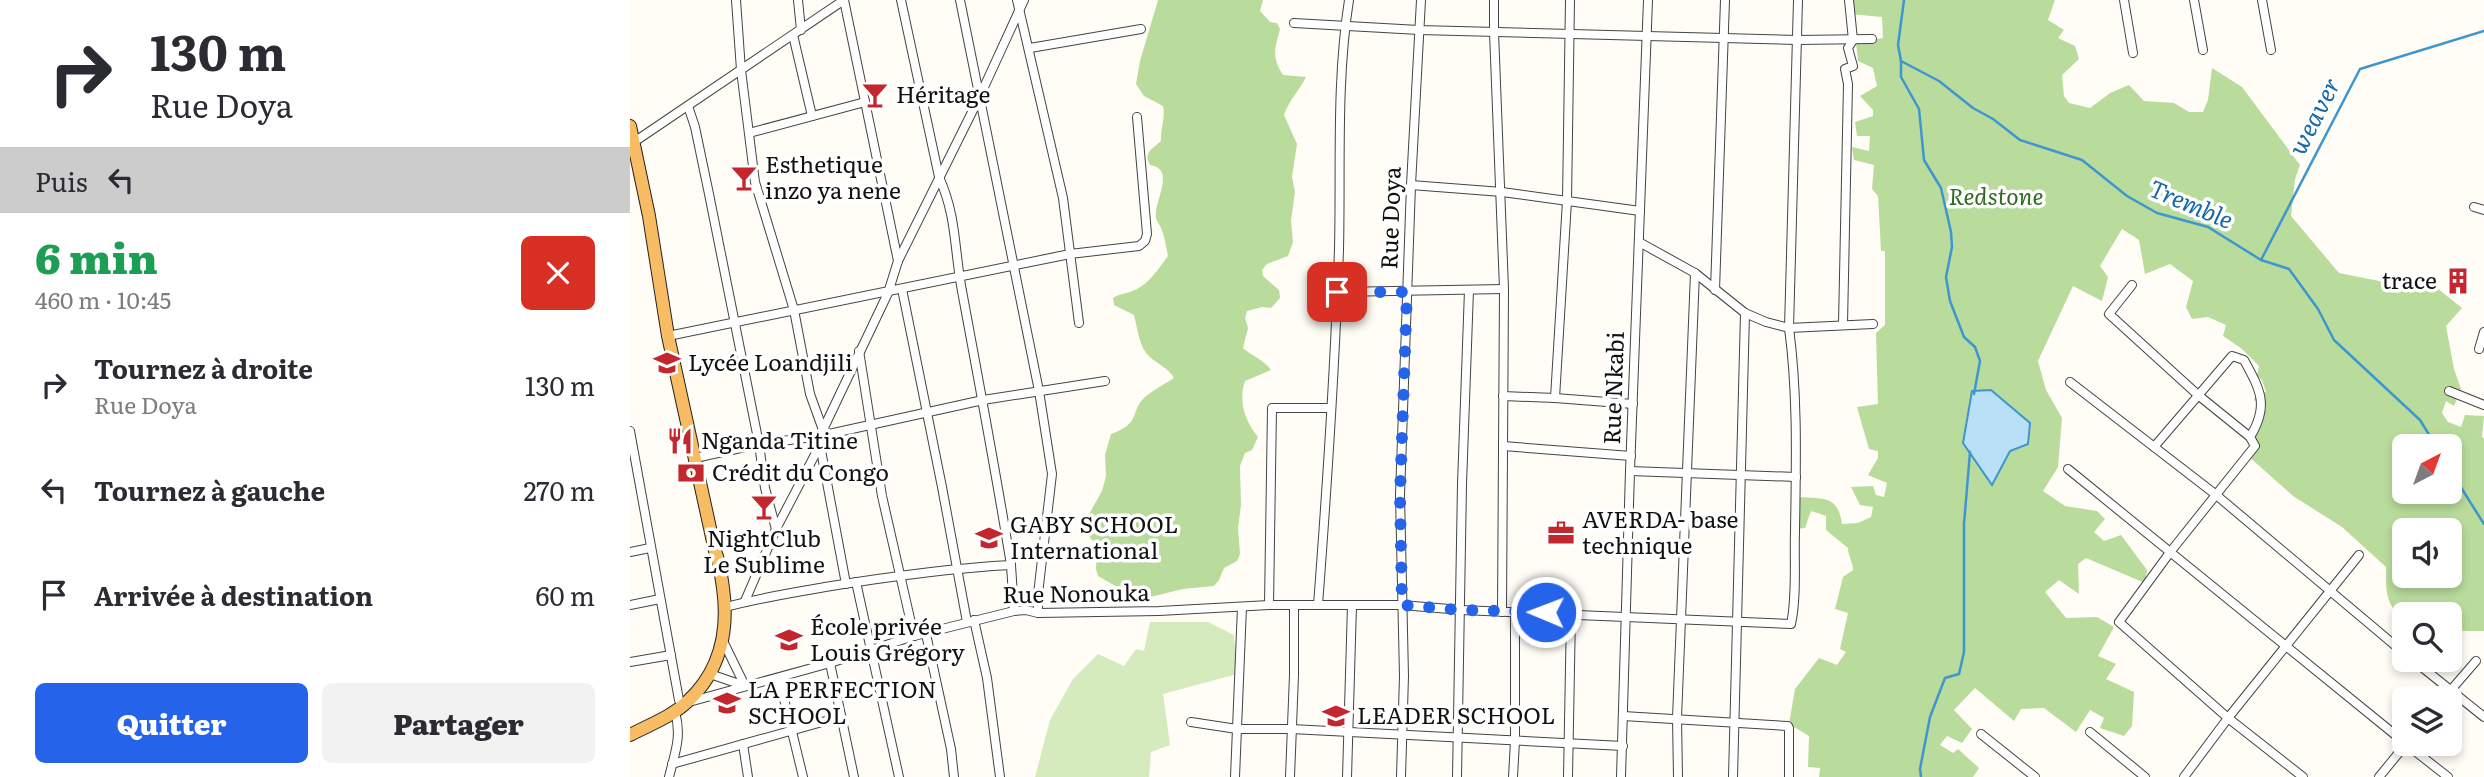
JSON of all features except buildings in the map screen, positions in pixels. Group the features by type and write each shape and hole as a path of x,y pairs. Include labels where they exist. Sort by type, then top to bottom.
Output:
{"highway":[{"path":"630,126 649,216 668,336 719,561 726,607 723,641 710,674 680,705 630,735"},
{"path":"630,727 680,705 703,675 717,643 722,617 715,551"}],"street":[{"path":"736,0 741,71 755,182 794,310 821,437 846,584"},
{"path":"798,0 797,33 812,116"},
{"path":"634,142 844,0 898,261"},
{"path":"901,0 939,177 952,212 960,278 1011,565 1014,611"},
{"path":"960,0 1039,391 1052,474 1038,613"},
{"path":"1017,0 1063,198 1079,323"},
{"path":"746,601 776,529 821,437 859,349 888,293 898,261 1024,0"},
{"path":"1318,605 1337,292 1340,211 1338,145 1349,0"},
{"name":"Rue Doya","path":"1401,777 1400,495 1411,185 1421,0"},
{"path":"1494,0 1504,289 1502,611"},
{"path":"1555,398 1567,201 1570,0"},
{"name":"Rue Nkabi","path":"1621,777 1648,0"},
{"path":"1715,290 1725,0"},
{"path":"1630,471 1796,477 1794,363 1789,328 1798,0"},
{"path":"1843,324 1848,84 1845,69 1853,66 1848,48 1853,40 1849,0"},
{"path":"2124,0 2133,52"},
{"path":"2194,0 2203,50"},
{"path":"2262,0 2271,50"},
{"path":"1294,23 1419,30 1797,40 1872,39"},
{"path":"1030,47 1141,29"},
{"path":"749,133 865,102"},
{"path":"688,106 695,127 759,444 765,488 776,529"},
{"path":"668,336 1070,254 1139,246 1145,241 1147,234 1137,117"},
{"path":"1411,185 1502,192 1640,211"},
{"path":"2474,207 2484,210"},
{"path":"1639,242 1695,274 1745,313 1766,322 1789,328 1873,324"},
{"path":"1678,777 1677,718 1695,274"},
{"path":"2132,285 2109,314 2255,444 2254,450 2215,494 2119,622 2228,718 2303,777"},
{"path":"902,289 957,569 986,678 1000,777"},
{"path":"1337,292 1504,289"},
{"path":"1457,777 1462,484 1469,290"},
{"path":"1733,777 1745,313"},
{"path":"2479,349 2484,332"},
{"path":"859,349 870,425 899,576 914,636"},
{"path":"2154,447 2232,356 2245,360 2263,403 2258,425 2250,437"},
{"path":"695,458 759,444 821,437 983,400 1105,382"},
{"path":"2070,382 2215,494 2392,643"},
{"path":"2449,391 2484,405"},
{"path":"1503,396 1633,404"},
{"path":"1269,605 1272,408 1331,408"},
{"path":"630,431 635,491 650,548 680,705 680,727 669,777"},
{"path":"1503,446 1631,456"},
{"path":"2068,469 2392,732"},
{"name":"Rue Nonouka","path":"680,705 831,663 914,636 1026,610 1038,613 1269,605 1402,605 1461,610 1789,624 1792,622 1796,477"},
{"path":"630,552 650,548"},
{"path":"2184,777 2359,555"},
{"path":"726,607 746,601 856,582 1011,565"},
{"path":"856,582 899,777"},
{"path":"630,605 660,599"},
{"path":"1290,777 1294,605"},
{"path":"1347,777 1352,605"},
{"path":"1235,777 1242,607"},
{"path":"1513,777 1515,612"},
{"path":"1568,777 1570,613"},
{"path":"926,634 951,749 954,777"},
{"path":"723,641 745,686"},
{"path":"630,662 671,655"},
{"path":"2455,686 2476,661"},
{"path":"831,663 854,777"},
{"path":"2428,672 2445,686"},
{"path":"710,674 745,686"},
{"path":"779,678 803,777"},
{"path":"2462,700 2484,717"},
{"path":"672,764 840,716"},
{"path":"1623,716 1789,726 1789,777"},
{"path":"1191,722 1237,729 1291,729 1623,746"},
{"path":"2090,732 2145,777"},
{"path":"1981,734 2035,777"},
{"path":"743,744 748,777"},
{"path":"2379,777 2396,756"},
{"path":"2422,756 2448,777"}],"green space":[{"path":"1158,0 1263,0 1260,11 1270,22 1277,23 1280,29 1275,52 1279,68 1283,75 1306,77 1284,115 1297,144 1292,177 1295,192 1291,221 1293,242 1288,256 1267,264 1262,270 1263,276 1279,290 1280,298 1271,308 1262,307 1247,311 1245,318 1248,328 1243,348 1271,370 1245,381 1243,388 1244,410 1258,437 1252,450 1245,453 1240,466 1240,554 1237,561 1224,568 1214,586 1183,589 1146,598 1131,595 1098,576 1097,547 1085,530 1088,516 1102,491 1106,476 1105,455 1111,434 1127,426 1145,397 1174,378 1147,354 1140,341 1134,315 1114,305 1113,298 1145,284 1168,256 1164,235 1156,218 1162,173 1148,161 1150,152 1161,141 1163,106 1144,96 1136,84"},
{"name":"Redstone","path":"1850,0 2055,0 2048,20 2064,30 2058,38 2075,46 2079,59 2062,75 2064,96 2069,103 2090,108 2110,93 2129,85 2144,101 2174,103 2189,112 2203,112 2208,100 2212,68 2242,87 2300,165 2295,179 2291,216 2339,273 2424,290 2437,288 2462,308 2446,326 2454,369 2461,389 2454,406 2446,401 2442,413 2448,422 2461,427 2465,415 2484,416 2484,631 2462,631 2462,602 2392,602 2392,606 2388,597 2386,567 2342,527 2293,496 2247,455 2266,406 2254,400 2257,391 2266,392 2262,380 2257,376 2259,366 2242,349 2223,336 2226,325 2208,317 2192,319 2186,307 2193,281 2170,264 2145,274 2139,240 2122,229 2100,266 2108,277 2102,301 2073,286 2038,361 2046,390 2062,418 2058,467 2043,491 2065,506 2097,511 2105,519 2094,532 2104,541 2121,535 2147,570 2145,583 2086,558 2078,564 2079,594 2059,580 2045,592 2066,618 2097,617 2114,627 2098,656 2116,664 2106,679 2134,692 2132,726 2124,736 2100,728 2104,718 2090,710 2076,732 2044,708 2021,709 2014,721 1975,688 1954,710 1972,729 1962,743 1947,736 1940,745 1953,753 1958,749 1979,768 1973,777 1819,777 1820,768 1808,767 1809,736 1789,724 1795,689 1819,658 1837,665 1846,652 1840,649 1848,613 1835,609 1843,577 1853,570 1848,548 1826,530 1826,516 1811,511 1805,528 1795,529 1796,504 1801,497 1823,499 1834,504 1842,524 1858,523 1871,517 1873,507 1860,505 1851,487 1873,486 1876,495 1884,497 1887,483 1868,475 1878,458 1878,451 1869,449 1857,407 1878,404 1876,333 1885,325 1885,251 1881,251 1878,196 1872,189 1874,165 1854,160 1852,147 1869,151 1870,136 1857,136 1855,122 1873,116 1873,110 1860,96 1877,86 1873,68 1858,61 1856,43 1883,38 1882,17 1851,14"},
{"path":"1150,622 1208,622 1234,635 1237,674 1163,694 1170,745 1151,752 1149,777 1035,777 1050,720 1073,679 1098,654 1124,666 1136,649 1144,651"}],"water":[{"path":"1991,390 2030,423 2028,444 2010,451 1992,485 1963,443 1972,391"}],"waterway":[{"name":"Tremble","path":"1904,0 1898,45 1901,61 1939,81 2020,140 2082,160 2127,196 2157,213 2208,227 2261,260 2289,269 2318,309 2334,340 2420,420 2429,434"},
{"name":"weaver","path":"2261,260 2360,69 2484,31"},
{"path":"1901,61 1901,77 1919,109 1924,160 1941,188 1951,232 1952,247 1946,277 1950,301 1964,337 1975,347 1980,361 1974,394"},
{"path":"1921,777 1920,769 1930,717 1945,678 1959,674 1964,652 1964,524 1970,452"},
{"name":"Tremble","path":"2462,489 2484,524"}],"place":[{"name":"Héritage","path":"875,95"},
{"name":"Esthetique inzo ya nene","path":"744,178"},
{"name":"trace","path":"2458,281"},
{"name":"Lycée Loandjili","path":"667,363"},
{"name":"Nganda Titine","path":"680,441"},
{"name":"Crédit du Congo","path":"691,473"},
{"name":"NightClub Le Sublime","path":"764,507"},
{"name":"AVERDA- base technique","path":"1561,533"},
{"name":"GABY SCHOOL International","path":"989,538"},
{"name":"École privée Louis Grégory","path":"789,640"},
{"name":"LA PERFECTION SCHOOL","path":"727,703"},
{"name":"LEADER SCHOOL","path":"1336,716"}],"route":[{"path":"1337,292 1407,292 1400,495 1402,605 1461,610 1546,612"}]}
